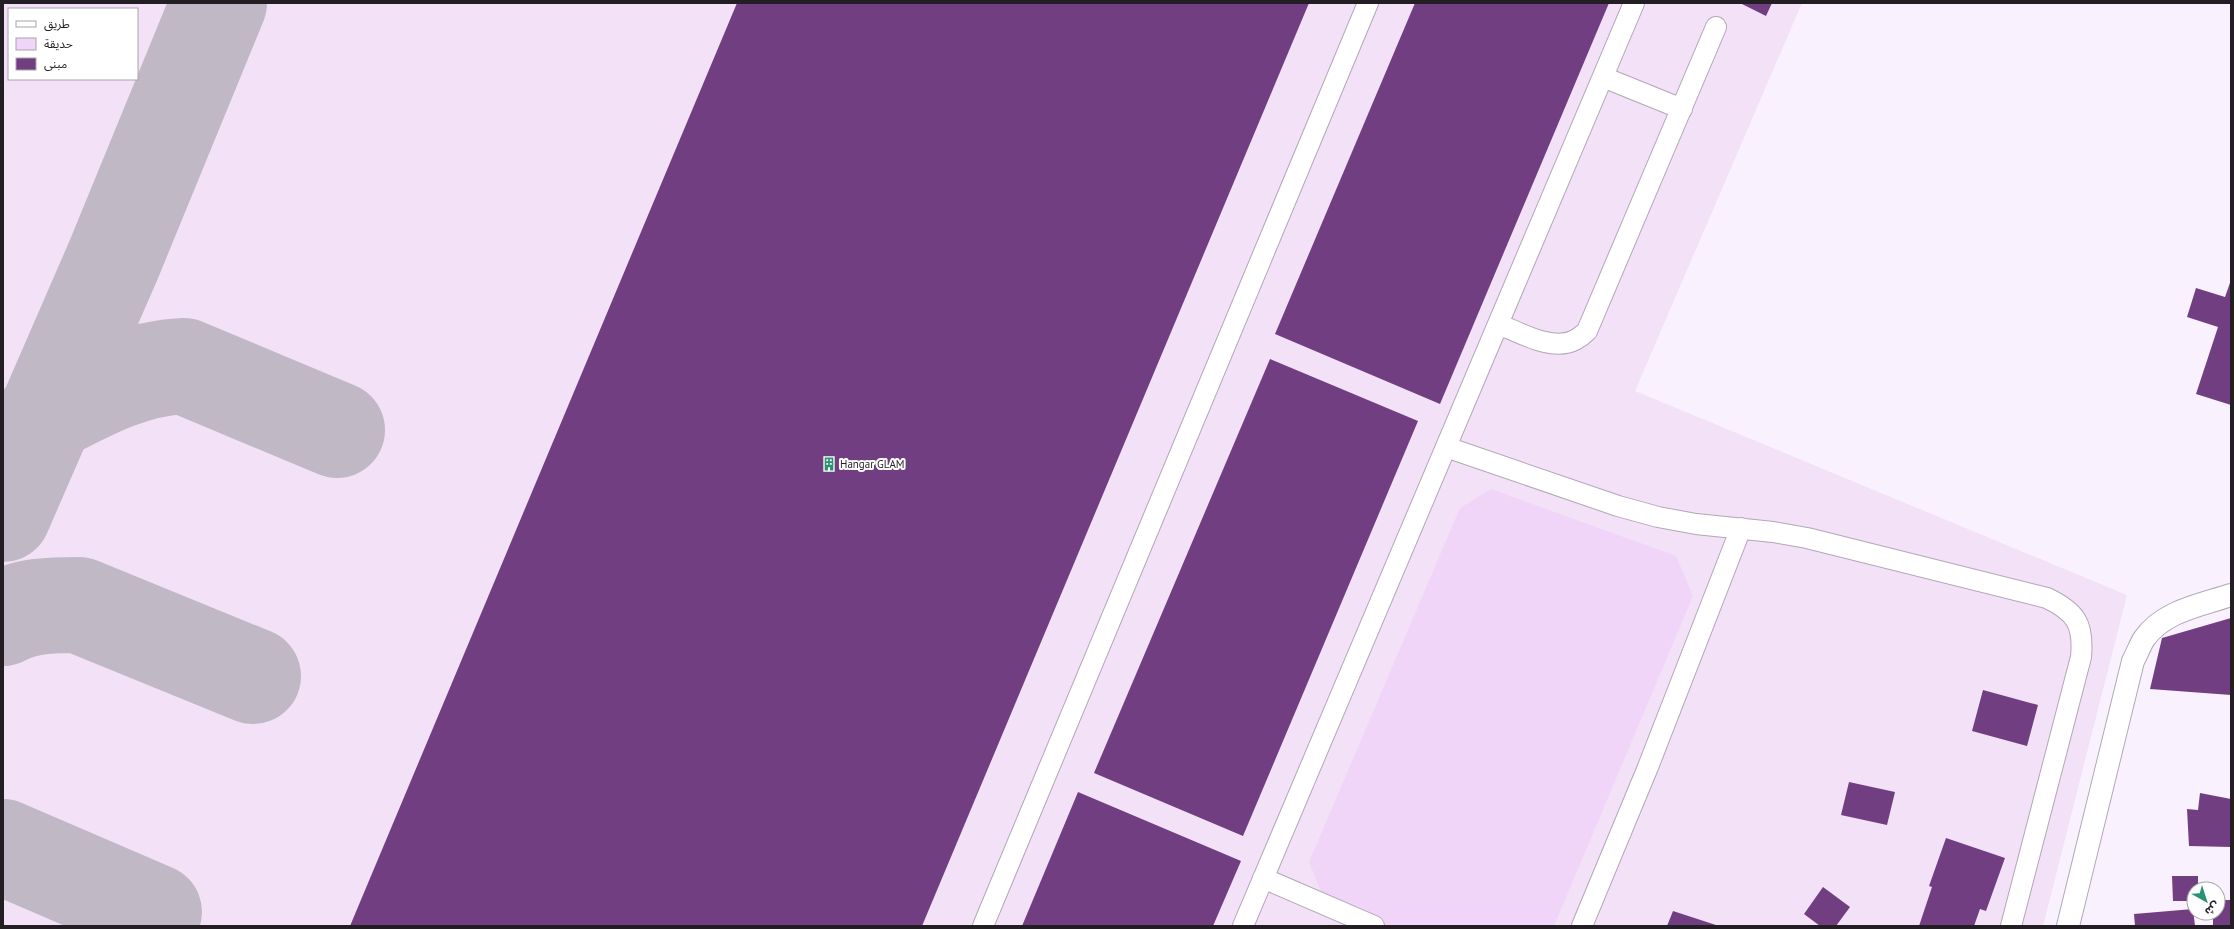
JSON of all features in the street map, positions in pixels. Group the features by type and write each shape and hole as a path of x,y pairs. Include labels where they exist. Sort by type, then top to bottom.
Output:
{"street":[{"path":"2068,926 2133,661 2144,639 2155,626 2171,615 2231,596"}],"lane":[{"path":"983,926 1368,3"},
{"path":"1243,926 1634,3"},
{"path":"1498,324 1545,342 1560,344 1575,340 1587,331 1716,27"},
{"path":"1603,77 1682,109"},
{"path":"1446,447 1618,506 1658,517 1696,524 1773,532 1806,538 2047,598 2064,606 2077,620 2083,638 2081,657 2011,926"},
{"path":"1582,926 1648,767 1741,528"},
{"path":"1263,878 1374,926"}],"shaded area":[{"path":"3,3 1802,3 1635,391 2127,595 2043,926 3,926"}],"green space":[{"path":"1491,489 1676,556 1693,596 1554,926 1365,926 1329,911 1309,862 1460,508"}],"building":[{"name":"Hangar GLAM","path":"737,3 1309,3 922,926 350,926"},
{"path":"1415,3 1609,3 1440,404 1275,334"},
{"path":"1740,3 1772,3 1766,16"},
{"path":"2231,280 2231,405 2196,394 2218,327 2187,317 2196,288 2225,297"},
{"path":"1270,359 1418,421 1243,836 1094,773"},
{"path":"2231,618 2231,695 2150,689 2162,638"},
{"path":"1983,690 2038,705 2027,746 1972,731"},
{"path":"1849,782 1895,792 1887,825 1841,815"},
{"path":"1078,792 1241,861 1213,926 1022,926"},
{"path":"2200,793 2231,799 2231,847 2189,846 2187,809 2198,810"},
{"path":"1946,838 2005,858 1986,911 1980,909 1974,926 1919,926 1932,887 1929,886"},
{"path":"2172,876 2198,876 2198,881 2186,881 2186,901 2173,901"},
{"path":"1823,887 1850,907 1836,926 1820,926 1804,914"},
{"path":"2226,900 2231,900 2231,926 2213,926 2213,921 2226,921"},
{"path":"2186,910 2186,921 2194,921 2195,926 2135,926 2134,914"},
{"path":"1673,911 1719,926 1667,926"}],"taxiway":[{"path":"3,514 114,259 219,3"},
{"path":"44,416 111,383 147,371 184,366 337,430"},
{"path":"3,618 21,610 30,608 79,605 253,676"},
{"path":"3,847 154,912"}],"place":[{"name":"Hangar GLAM","path":"829,464"}]}
